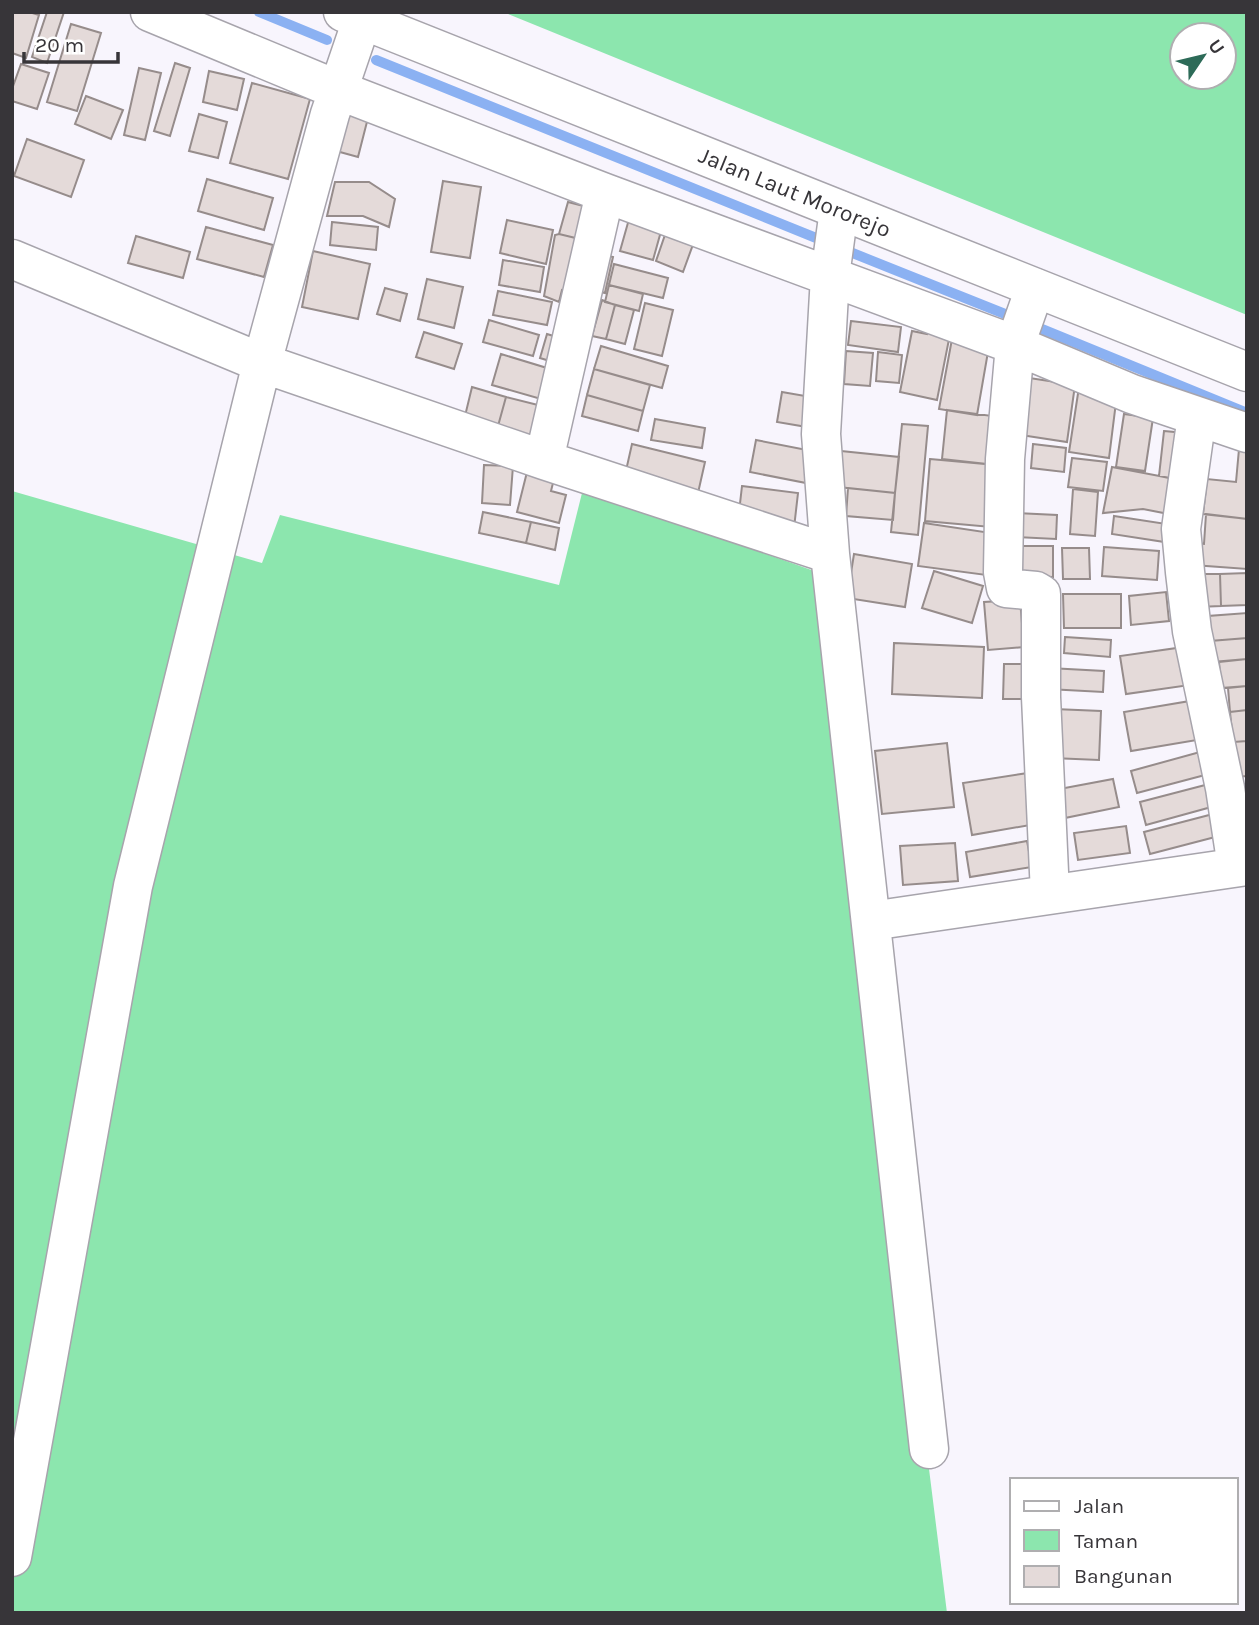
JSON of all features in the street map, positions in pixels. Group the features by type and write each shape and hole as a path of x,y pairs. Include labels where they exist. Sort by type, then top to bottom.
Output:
{"street":[{"path":"150,12 338,90 605,193 834,247 1017,340 1132,394 1247,433"},
{"path":"12,1557 133,886 262,363 338,90 353,16"},
{"name":"Jalan Laut Mororejo","path":"353,16 834,247 1033,293 1247,372"},
{"path":"544,460 605,193"},
{"path":"834,247 821,434 830,554 929,1450"},
{"path":"12,260 262,363 830,554"},
{"path":"1033,293 1017,340 1005,459 1003,572 1006,588 1037,591 1041,594 1041,697 1050,894"},
{"path":"871,920 1242,866 1192,631 1185,572 1181,529 1197,416"}],"green space":[{"path":"503,12 1247,12 1247,315"},
{"path":"583,489 817,572 947,1613 12,1613 12,491 262,563 280,515 559,585"}],"building":[{"path":"12,12 39,15 26,58 12,53"},
{"path":"47,12 64,12 47,63 32,57"},
{"path":"71,24 101,33 77,111 47,102"},
{"path":"175,63 190,68 170,136 154,131"},
{"path":"21,64 49,73 37,109 12,101 12,89"},
{"path":"139,68 161,73 145,140 124,135"},
{"path":"209,71 244,79 237,110 203,102"},
{"path":"252,83 310,99 288,179 230,163"},
{"path":"86,96 123,110 111,139 75,124"},
{"path":"341,102 370,110 358,157 329,149"},
{"path":"199,114 227,122 218,158 189,151"},
{"path":"27,139 84,160 71,197 14,176"},
{"path":"207,179 273,198 264,230 198,211"},
{"path":"443,181 481,187 470,258 431,252"},
{"path":"335,182 369,182 395,199 389,227 363,216 327,216"},
{"path":"568,202 595,209 588,241 559,234"},
{"path":"631,212 663,224 653,260 620,251"},
{"path":"507,220 553,230 546,264 500,253"},
{"path":"332,222 378,227 376,250 330,245"},
{"path":"206,227 273,245 264,277 197,259"},
{"path":"667,229 695,239 683,272 656,261"},
{"path":"555,235 592,242 579,294 562,290 559,302 544,296"},
{"path":"136,236 190,252 183,278 128,263"},
{"path":"313,251 370,264 358,319 302,307"},
{"path":"599,254 613,257 605,293 592,290"},
{"path":"503,260 544,267 540,292 499,285"},
{"path":"614,264 668,278 663,298 609,285"},
{"path":"427,279 463,287 454,328 418,319"},
{"path":"609,285 643,294 639,311 605,302"},
{"path":"385,288 407,294 400,321 377,314"},
{"path":"498,291 552,302 547,325 493,315"},
{"path":"602,300 615,305 606,339 592,336"},
{"path":"645,303 673,310 662,356 634,349"},
{"path":"615,305 634,310 625,344 606,339"},
{"path":"931,319 952,324 937,400 900,392 912,331 927,334"},
{"path":"489,320 539,335 533,356 483,342"},
{"path":"851,321 901,327 898,352 848,345"},
{"path":"424,332 462,344 454,369 416,357"},
{"path":"547,334 583,345 576,369 540,358"},
{"path":"952,339 989,346 977,415 939,409"},
{"path":"601,346 668,366 662,388 594,369"},
{"path":"846,351 873,353 870,386 844,384"},
{"path":"878,352 902,355 899,383 876,381"},
{"path":"501,354 570,375 562,405 492,385"},
{"path":"594,369 650,385 643,411 587,395"},
{"path":"1023,377 1075,385 1067,442 1015,434"},
{"path":"472,387 506,397 498,426 465,416"},
{"path":"1079,387 1117,394 1109,458 1069,452"},
{"path":"782,392 811,397 807,427 777,422"},
{"path":"587,395 643,411 638,431 582,416"},
{"path":"506,397 554,409 546,442 498,426"},
{"path":"947,410 1000,417 996,465 942,459"},
{"path":"1124,414 1153,418 1145,471 1116,467"},
{"path":"655,419 705,428 702,448 651,440"},
{"path":"902,424 928,426 918,535 891,532"},
{"path":"1164,431 1185,433 1179,480 1159,476"},
{"path":"756,440 812,451 806,483 750,472"},
{"path":"632,444 705,462 698,493 625,475"},
{"path":"1033,444 1066,448 1064,472 1031,468"},
{"path":"1239,449 1247,450 1247,519 1203,514 1207,479 1236,482"},
{"path":"841,451 899,457 895,493 838,487"},
{"path":"1072,458 1107,462 1103,491 1068,487"},
{"path":"930,459 996,465 991,527 925,521"},
{"path":"529,464 556,471 551,491 566,495 559,523 517,512"},
{"path":"484,465 513,466 510,505 482,503"},
{"path":"1112,467 1186,481 1179,516 1143,509 1103,513"},
{"path":"742,486 798,493 794,528 738,521"},
{"path":"848,488 895,493 893,520 846,516"},
{"path":"1073,489 1098,492 1095,536 1070,534"},
{"path":"483,512 531,522 526,543 479,533"},
{"path":"1015,513 1057,515 1056,539 1014,537"},
{"path":"1206,514 1247,519 1247,569 1193,565 1195,543 1204,544"},
{"path":"1114,516 1173,525 1171,543 1112,534"},
{"path":"531,522 559,528 555,550 526,543"},
{"path":"924,523 991,533 986,575 918,566"},
{"path":"1018,546 1053,546 1053,577 1017,576"},
{"path":"1104,547 1159,551 1157,580 1102,576"},
{"path":"1062,548 1089,548 1090,579 1063,579"},
{"path":"854,554 912,564 905,607 847,598"},
{"path":"934,571 983,586 972,623 922,608"},
{"path":"1247,573 1247,605 1221,606 1220,574"},
{"path":"1196,574 1220,574 1221,606 1197,607"},
{"path":"1166,592 1169,621 1131,625 1129,596"},
{"path":"1063,594 1121,594 1121,628 1064,628"},
{"path":"1020,600 1024,647 988,650 984,602"},
{"path":"1247,613 1247,638 1210,641 1208,616"},
{"path":"1065,637 1111,640 1110,657 1064,653"},
{"path":"1247,638 1247,659 1212,662 1210,641"},
{"path":"894,643 984,647 982,698 892,694"},
{"path":"1184,647 1190,685 1126,694 1120,656"},
{"path":"1247,659 1247,686 1221,688 1219,662"},
{"path":"1004,664 1039,664 1039,699 1003,699"},
{"path":"1049,668 1104,671 1103,692 1048,689"},
{"path":"1247,686 1247,710 1230,712 1228,688"},
{"path":"1196,700 1203,739 1131,751 1124,712"},
{"path":"1054,709 1101,711 1099,760 1052,758"},
{"path":"1247,710 1247,741 1233,742 1230,712"},
{"path":"1247,741 1247,776 1236,777 1233,742"},
{"path":"947,743 954,807 882,814 875,751"},
{"path":"1200,752 1205,775 1137,793 1131,771"},
{"path":"1028,773 1036,824 972,835 963,783"},
{"path":"1113,779 1119,807 1060,819 1054,790"},
{"path":"1209,784 1215,806 1146,825 1140,802"},
{"path":"1213,814 1219,836 1150,854 1144,832"},
{"path":"1126,826 1130,853 1078,860 1074,833"},
{"path":"1027,841 1032,867 970,877 966,852"},
{"path":"955,843 958,881 903,885 900,846"}],"waterway":[{"path":"259,12 327,40"},
{"path":"376,60 826,242"},
{"path":"840,248 1015,318"},
{"path":"1032,325 1247,413"}]}
